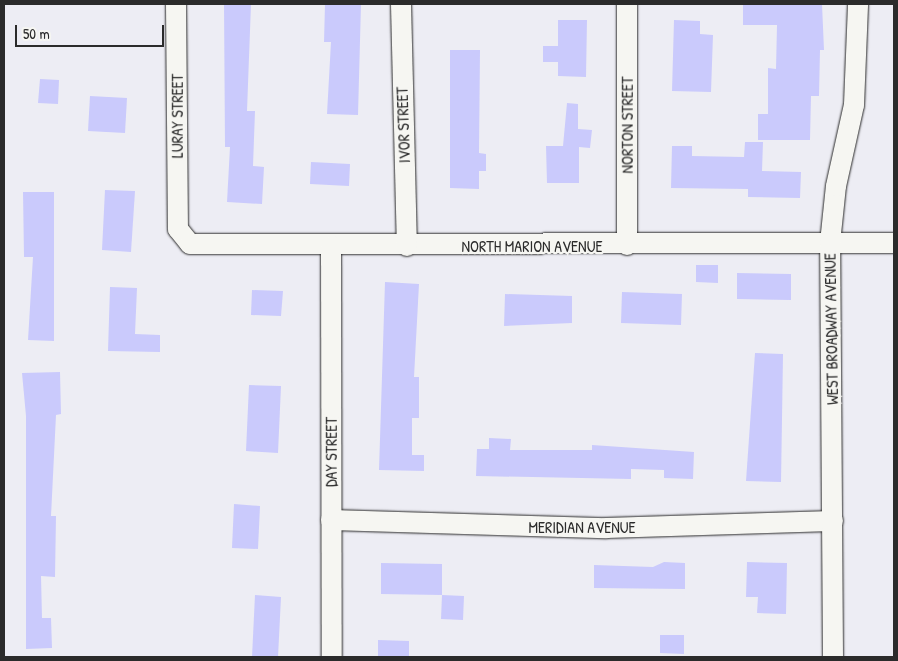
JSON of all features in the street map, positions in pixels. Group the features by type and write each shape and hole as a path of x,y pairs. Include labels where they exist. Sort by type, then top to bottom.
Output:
{"street":[{"name":"LURAY STREET","path":"176,4 178,229"},
{"name":"IVOR STREET","path":"401,4 407,246"},
{"name":"NORTON STREET","path":"627,4 627,246"},
{"name":"WEST BROADWAY AVENUE","path":"833,657 830,244 836,186 854,105 858,4"},
{"name":"NORTH MARION AVENUE","path":"178,229 182,238 197,246 627,246 894,243"},
{"name":"DAY STREET","path":"331,246 332,657"},
{"name":"MERIDIAN AVENUE","path":"331,520 606,528 832,521"}],"building":[{"path":"224,4 251,4 247,111 255,111 253,166 264,167 262,204 227,202 230,147 225,147"},
{"path":"325,4 361,4 358,115 327,114 331,42 324,42"},
{"path":"822,4 824,50 820,50 819,96 811,96 810,140 758,140 758,114 768,114 768,68 776,69 777,25 743,25 743,5"},
{"path":"558,20 587,20 586,77 558,76 558,62 543,62 543,46 558,46"},
{"path":"674,20 700,21 700,34 713,35 711,92 672,91"},
{"path":"450,50 480,50 479,153 486,154 486,171 479,171 479,189 450,188"},
{"path":"40,79 59,80 58,104 38,103"},
{"path":"90,96 127,98 125,133 88,131"},
{"path":"567,103 578,104 578,129 592,130 590,148 579,147 579,183 547,183 546,146 563,146"},
{"path":"745,142 763,142 762,171 801,172 800,198 748,197 748,189 671,188 672,146 692,146 692,156 744,157"},
{"path":"311,162 350,164 349,186 310,184"},
{"path":"105,190 135,191 131,252 102,250"},
{"path":"23,192 54,192 54,341 28,340 33,257 24,257"},
{"path":"696,265 718,265 718,283 696,282"},
{"path":"737,273 791,274 791,300 737,299"},
{"path":"385,282 419,284 414,377 419,377 419,418 412,418 412,455 424,455 424,471 379,470"},
{"path":"110,287 137,288 135,334 160,335 160,352 108,351"},
{"path":"252,290 283,291 281,316 251,315"},
{"path":"622,292 682,294 681,325 621,323"},
{"path":"505,294 572,296 572,323 504,326"},
{"path":"755,353 783,354 781,482 746,481"},
{"path":"60,372 61,414 56,415 51,516 56,516 55,577 41,576 42,618 51,618 52,648 26,649 26,416 22,373"},
{"path":"249,385 281,386 278,453 246,451"},
{"path":"489,438 511,439 510,450 592,450 592,445 694,452 693,479 664,478 664,470 631,469 631,479 476,476 477,449 489,449"},
{"path":"234,504 260,506 258,549 232,548"},
{"path":"664,562 685,563 685,589 594,588 594,565 653,567"},
{"path":"747,562 787,563 786,614 757,613 758,597 746,597"},
{"path":"381,563 442,564 442,595 381,594"},
{"path":"255,595 281,597 278,657 252,657"},
{"path":"442,595 464,596 463,620 441,619"},
{"path":"660,635 684,635 684,654 660,653"},
{"path":"378,640 409,641 409,657 378,657"}]}
